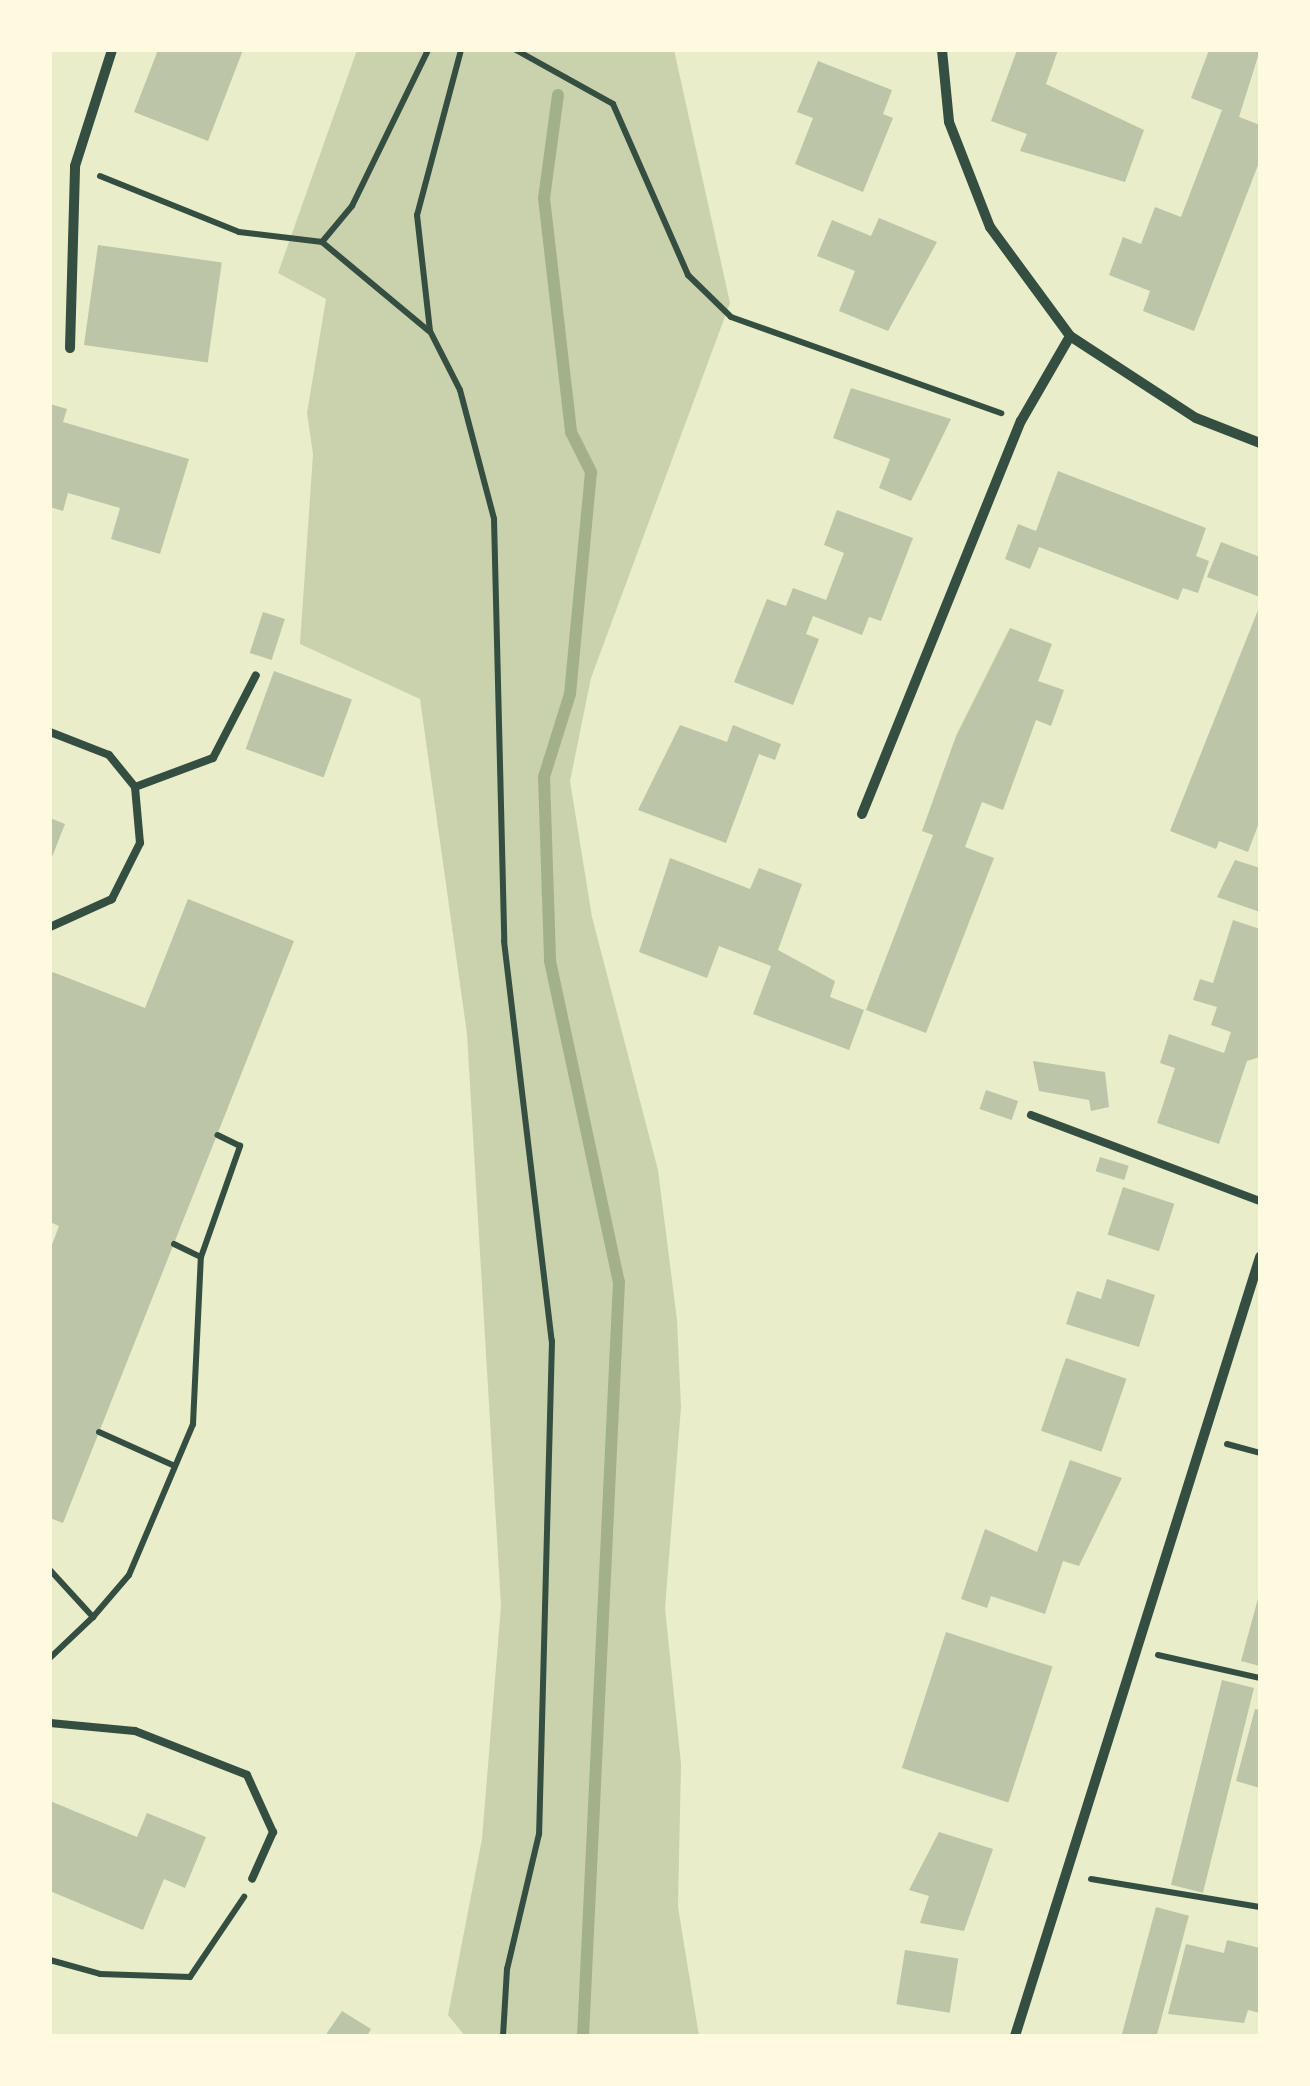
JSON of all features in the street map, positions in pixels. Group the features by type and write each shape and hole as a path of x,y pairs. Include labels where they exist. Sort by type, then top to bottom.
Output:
{"street":[{"path":"70,348 75,166 112,50"},
{"path":"942,50 949,122 990,227 1070,336 1196,418 1260,443"},
{"path":"862,814 1021,420 1070,336"},
{"path":"1015,2036 1060,1872 1260,1257"}],"lane":[{"path":"135,787 213,758 256,675"},
{"path":"50,732 108,754 135,787 140,843 112,899 50,928"},
{"path":"1030,1116 1260,1201"},
{"path":"50,1724 135,1730 247,1775 273,1832 252,1879"}],"path":[{"path":"322,242 352,206 428,50"},
{"path":"462,50 417,215 430,332 460,390 494,519 504,941 552,1340 539,1834 507,1970 503,2036"},
{"path":"516,50 613,104 688,275 732,317 1021,420"},
{"path":"75,166 238,232 322,242 430,332"},
{"path":"50,1658 129,1575 193,1424 200,1257 240,1146 217,1135"},
{"path":"174,1244 200,1257"},
{"path":"99,1432 176,1466"},
{"path":"50,1570 93,1617"},
{"path":"1132,1648 1260,1678"},
{"path":"1060,1872 1260,1907"},
{"path":"50,1960 100,1974 190,1976 252,1879"}],"green space":[{"path":"357,50 674,50 730,303 591,678 570,781 592,917 658,1170 677,1320 681,1407 665,1608 681,1764 678,1907 699,2036 465,2036 448,2015 482,1839 501,1606 467,1034 420,699 300,644 313,454 307,413 326,299 278,273"}],"building":[{"path":"158,50 243,50 208,141 134,112"},
{"path":"1017,50 1058,50 1046,84 1144,130 1125,182 1020,151 1027,134 991,121"},
{"path":"1209,50 1260,50 1239,117 1260,125 1260,160 1194,331 1143,311 1150,291 1109,275 1123,237 1141,244 1155,207 1181,217 1222,110 1191,98"},
{"path":"818,61 892,90 883,114 893,118 863,192 795,164 813,118 797,112"},
{"path":"879,218 937,242 888,331 839,311 855,271 817,256 832,220 871,236"},
{"path":"98,245 222,262 208,362 84,345"},
{"path":"851,388 951,419 911,501 879,488 890,459 833,438"},
{"path":"50,404 67,409 63,422 189,459 160,554 111,539 120,508 68,493 63,511 50,507"},
{"path":"1058,471 1206,528 1196,556 1209,561 1198,593 1183,588 1178,600 1039,547 1030,569 1005,559 1018,524 1036,531"},
{"path":"837,510 913,538 881,621 869,617 862,635 813,616 806,634 819,639 793,705 734,682 767,599 786,606 793,588 826,600 844,553 824,545"},
{"path":"1221,542 1260,557 1260,597 1207,577"},
{"path":"1260,605 1260,820 1248,852 1219,841 1216,849 1170,831"},
{"path":"263,612 285,619 272,660 250,653"},
{"path":"1010,628 1052,644 1038,681 1064,690 1051,726 1036,720 1003,810 982,802 965,847 994,858 926,1033 866,1010 933,835 922,831 956,736"},
{"path":"274,671 352,699 324,777 246,749"},
{"path":"680,725 727,742 733,725 781,744 775,760 759,754 726,843 638,810"},
{"path":"50,818 65,824 50,862"},
{"path":"670,858 750,889 759,868 802,884 778,950 835,981 830,997 864,1010 849,1050 753,1014 771,966 719,946 707,978 639,952"},
{"path":"1235,860 1260,868 1260,912 1217,897"},
{"path":"188,899 294,941 63,1523 50,1518 50,1250 59,1226 50,1222 50,971 145,1008"},
{"path":"1233,920 1260,929 1260,1057 1247,1061 1219,1144 1157,1123 1175,1068 1160,1063 1169,1034 1224,1053 1231,1032 1211,1025 1217,1007 1193,1000 1200,979 1213,983"},
{"path":"1033,1061 1105,1072 1109,1107 1091,1111 1089,1100 1039,1091"},
{"path":"986,1090 1018,1101 1012,1120 979,1109"},
{"path":"1100,1157 1129,1166 1124,1180 1096,1171"},
{"path":"1123,1187 1174,1204 1159,1251 1108,1235"},
{"path":"1107,1279 1155,1295 1139,1347 1066,1324 1077,1291 1101,1299"},
{"path":"1066,1358 1127,1379 1101,1452 1041,1431"},
{"path":"1070,1460 1122,1478 1079,1566 1063,1561 1045,1614 991,1596 987,1608 961,1599 985,1529 1037,1552"},
{"path":"1260,1595 1260,1666 1241,1661"},
{"path":"946,1632 1053,1667 1008,1803 902,1768"},
{"path":"1222,1680 1254,1688 1203,1893 1171,1885"},
{"path":"1255,1709 1260,1710 1260,1788 1236,1781"},
{"path":"50,1801 137,1837 147,1813 206,1837 185,1888 164,1879 143,1930 50,1891"},
{"path":"939,1832 993,1849 964,1931 920,1923 929,1896 909,1890"},
{"path":"1156,1907 1189,1916 1157,2036 1122,2035"},
{"path":"1227,1940 1260,1948 1260,2013 1248,2010 1244,2023 1168,2014 1186,1944 1224,1953"},
{"path":"905,1950 958,1958 950,2013 896,2004"},
{"path":"342,2011 371,2029 367,2036 325,2036"}],"waterway":[{"path":"558,95 544,198 571,432 591,472 570,694 544,777 550,961 619,1282 583,2036"}]}
